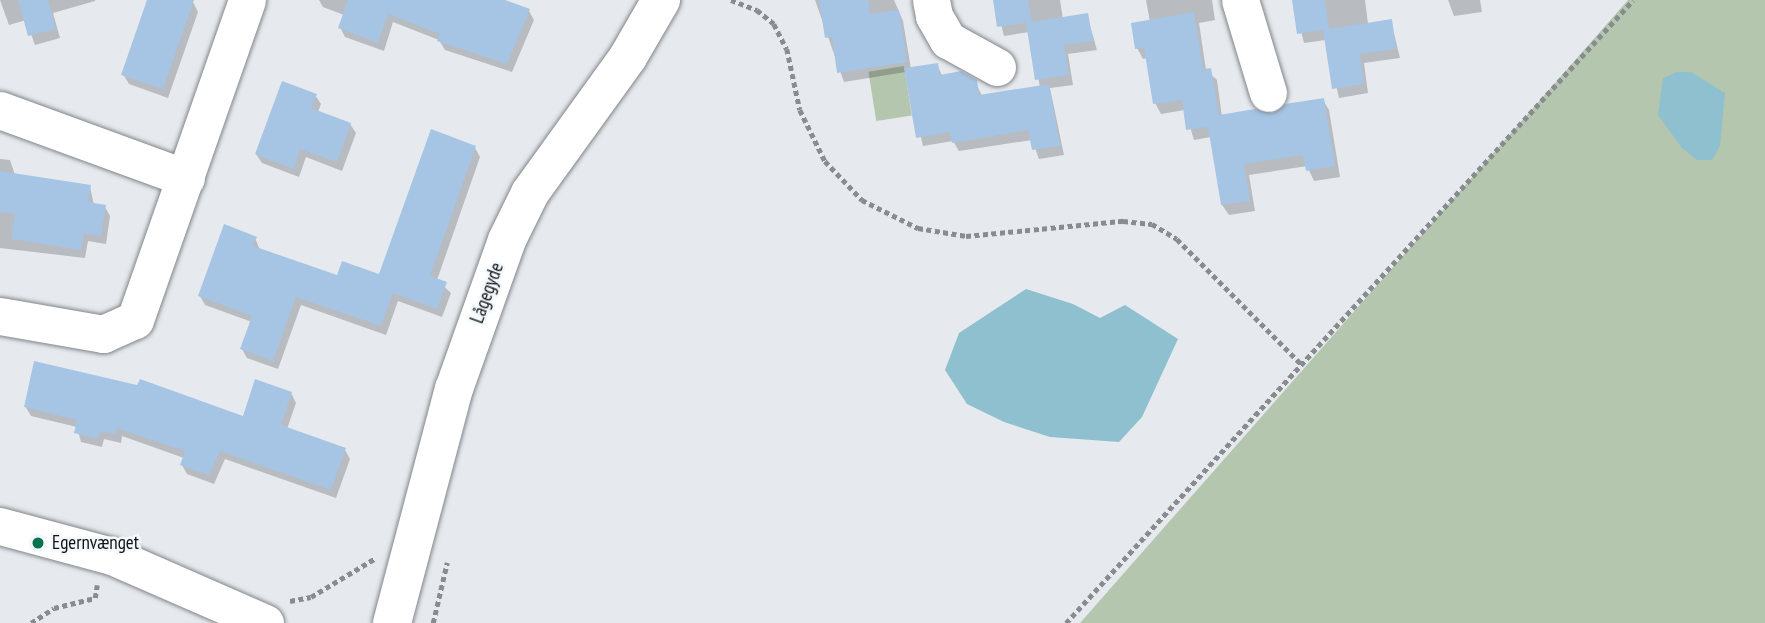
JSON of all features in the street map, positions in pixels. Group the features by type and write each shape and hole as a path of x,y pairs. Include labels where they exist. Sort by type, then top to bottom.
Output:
{"street":[{"path":"0,316 103,334 135,320 247,0"},
{"name":"Lågegyde","path":"392,623 454,389 512,228 530,192 628,57 661,0"},
{"path":"931,0 933,16 948,40 997,67"},
{"path":"1240,0 1268,93"},
{"path":"0,110 186,178"},
{"path":"0,526 102,552 252,616"}],"path":[{"path":"731,0 757,9 774,24 787,49 800,110 810,131 825,161 862,200 918,229 966,236 1123,221 1152,224 1177,239 1301,363"},
{"path":"1066,623 1633,0"},
{"path":"31,623 54,608 95,598 102,552"},
{"path":"433,623 448,557"},
{"path":"252,616 310,597 371,558 408,567 444,583"}],"green space":[{"path":"1628,0 1765,0 1765,623 1080,623"},
{"path":"904,66 912,115 876,121 868,72"}],"water":[{"path":"1677,72 1691,72 1725,93 1720,146 1712,160 1697,160 1682,148 1658,115 1663,78"},
{"path":"1026,289 1073,304 1100,318 1125,305 1178,339 1142,417 1119,442 1050,437 1004,422 967,404 945,370 959,333"}],"building":[{"path":"18,0 48,0 56,29 28,36"},
{"path":"147,0 194,0 163,89 121,75"},
{"path":"348,0 505,0 530,9 507,64 437,41 440,34 388,14 378,43 338,28"},
{"path":"819,0 868,0 870,14 899,10 907,62 837,73 832,37 825,38"},
{"path":"993,0 1028,0 1032,22 1088,13 1093,41 1064,45 1069,75 1035,80 1026,23 997,27"},
{"path":"1292,0 1325,0 1329,29 1392,19 1396,49 1360,54 1364,84 1332,89 1323,30 1297,34"},
{"path":"1194,12 1203,69 1211,68 1219,115 1255,109 1273,113 1285,104 1324,98 1335,166 1306,171 1303,155 1244,164 1250,201 1221,205 1208,127 1186,130 1182,100 1153,104 1144,48 1135,49 1131,23"},
{"path":"938,63 940,75 961,71 977,80 979,95 1049,84 1060,146 1032,150 1028,130 952,143 950,132 916,138 904,68"},
{"path":"282,81 317,94 311,108 351,123 337,162 300,149 294,169 255,154"},
{"path":"431,129 476,146 430,276 447,282 437,309 393,293 381,326 296,297 273,361 240,349 252,316 198,296 224,224 257,237 253,246 337,275 342,261 379,274"},
{"path":"0,171 91,185 88,202 106,205 101,236 84,233 81,250 11,239 15,214 0,212"},
{"path":"34,361 137,385 140,379 243,416 255,379 292,392 281,425 346,448 331,490 220,451 209,475 180,465 185,451 117,428 116,434 100,431 98,439 74,433 77,420 24,407"}],"place":[{"name":"Egernvænget","path":"38,543"}]}
